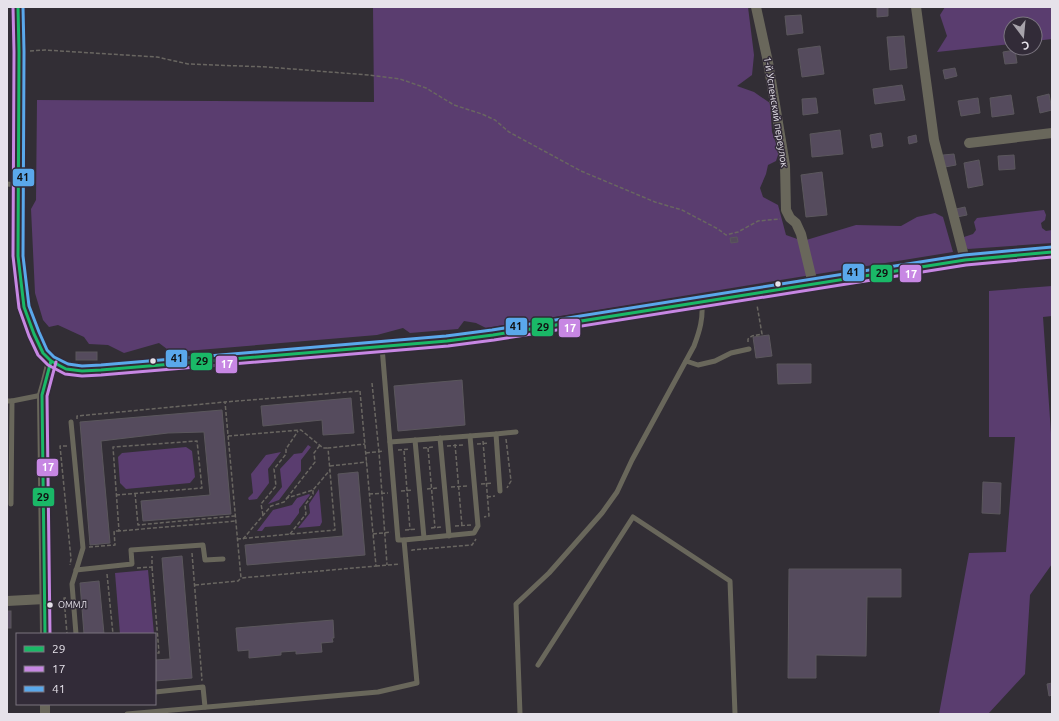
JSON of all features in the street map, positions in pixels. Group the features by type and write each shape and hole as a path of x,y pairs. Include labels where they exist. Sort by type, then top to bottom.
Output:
{"main road":[{"path":"18,7 19,52 12,185 24,307 43,353 51,361 66,369 82,371 447,341 965,260 1052,252"}],"street":[{"name":"1-й Успенский переулок","path":"756,7 768,62 785,165 786,210 801,234 813,284"},
{"path":"916,7 934,140 965,260"},
{"path":"968,144 1052,134"},
{"path":"45,633 42,395 51,361"},
{"path":"7,601 45,599"}],"lane":[{"path":"520,714 516,604 549,573 602,513 617,492 632,460 686,361 700,331 702,302"},
{"path":"382,346 398,540 474,534 478,526 470,436"},
{"path":"686,361 698,365 715,361 731,353 749,349"},
{"path":"11,504 9,401 42,395"},
{"path":"71,422 83,548 72,584 76,633"},
{"path":"390,442 516,432"},
{"path":"496,434 500,491"},
{"path":"440,438 448,536"},
{"path":"415,440 424,538"},
{"path":"538,665 633,517 730,581 735,714"},
{"path":"127,714 378,692 417,682 404,540"},
{"path":"76,570 132,564 131,550 203,545 205,560 223,559"},
{"path":"156,692 203,687 205,707"}],"path":[{"path":"19,52 45,50 157,57 188,64 275,68 400,79 426,88 454,105 495,120 509,132 581,171 655,202 682,210 718,229 726,235 738,232 758,221 790,218"},
{"path":"749,349 748,339 752,336 762,334 757,303"},
{"path":"372,383 388,565"},
{"path":"78,423 77,416 360,391 376,566 241,578 238,581 195,585"},
{"path":"225,402 241,578"},
{"path":"228,436 301,430 323,448 365,444"},
{"path":"263,515 261,504 276,486 274,469 286,454 286,449 298,431"},
{"path":"455,437 463,546"},
{"path":"427,439 437,548"},
{"path":"116,495 202,488 198,441 112,447 116,495 119,530"},
{"path":"403,441 412,550"},
{"path":"70,566 71,559 60,446 73,445"},
{"path":"243,539 271,506 284,502 315,462 314,453 320,445"},
{"path":"237,539 335,530 328,448"},
{"path":"330,466 367,462"},
{"path":"290,534 306,514 305,505 313,494 313,490 330,470"},
{"path":"370,494 499,483"},
{"path":"287,498 313,490"},
{"path":"135,493 138,525 235,516"},
{"path":"88,545 88,547 115,545 114,531 119,530 236,521"},
{"path":"192,552 202,680"},
{"path":"156,653 159,653 151,556 158,555"},
{"path":"137,568 152,566"},
{"path":"107,571 113,633"},
{"path":"67,598 64,598 67,633"}],"shaded area":[{"path":"373,7 748,7 754,55 752,75 737,86 754,92 770,103 772,132 779,152 776,161 768,165 760,188 763,197 778,205 786,235 803,241 856,225 901,226 917,217 935,213 943,217 953,252 486,328 476,323 464,321 458,329 410,333 403,328 377,335 186,351 167,349 159,343 124,353 108,345 89,344 84,337 58,325 49,327 43,320 35,293 31,209 36,200 37,100 374,102"},
{"path":"945,7 1052,7 1052,39 1043,40 1043,16 1003,16 1003,45 937,52 947,36 940,15"},
{"path":"1044,210 1046,215 1045,220 1041,223 1042,228 1046,231 1052,230 1052,243 968,249 965,247 964,237 973,234 976,230 974,222 977,218"},
{"path":"1052,286 1052,316 1043,317 1052,448 1052,564 1030,595 1025,674 988,714 939,714 969,553 1006,552 1015,437 989,437 989,291"},
{"path":"308,445 311,447 301,460 301,471 279,500 268,504 282,487 280,469 294,454 302,453"},
{"path":"186,447 192,451 195,477 190,483 126,489 120,483 118,457 122,453"},
{"path":"281,452 268,469 269,483 257,499 249,500 248,498 253,493 251,474 266,455"},
{"path":"319,489 322,522 320,526 298,528 310,513 309,504"},
{"path":"310,495 299,509 299,513 290,525 265,527 262,531 257,531 273,510 292,505 297,498"},
{"path":"148,570 154,633 120,633 115,573"}],"building":[{"path":"877,7 888,7 888,16 877,17"},
{"path":"801,15 803,33 787,35 785,16"},
{"path":"904,36 907,68 890,70 887,37"},
{"path":"820,46 824,74 802,77 798,49"},
{"path":"1004,56 1016,56 1017,63 1005,64"},
{"path":"955,68 957,76 945,79 943,70"},
{"path":"902,85 905,100 875,104 873,89"},
{"path":"1049,94 1052,110 1040,113 1037,97"},
{"path":"1011,95 1014,114 992,117 990,98"},
{"path":"816,98 818,113 803,115 802,99"},
{"path":"978,98 980,113 961,116 958,101"},
{"path":"840,130 843,154 812,157 810,134"},
{"path":"881,133 883,146 872,148 870,135"},
{"path":"916,135 917,142 909,144 908,137"},
{"path":"954,154 956,165 945,167 943,155"},
{"path":"1014,155 1015,169 999,170 998,156"},
{"path":"979,160 983,185 968,188 964,163"},
{"path":"822,172 827,215 806,217 801,175"},
{"path":"965,207 967,215 957,217 956,209"},
{"path":"737,237 738,242 731,243 730,238"},
{"path":"769,335 772,356 756,358 753,337"},
{"path":"76,352 97,352 97,360 76,360"},
{"path":"777,364 811,364 811,383 778,384"},
{"path":"462,380 465,425 398,431 394,386"},
{"path":"351,398 354,433 323,435 322,420 263,426 261,406"},
{"path":"222,410 231,514 143,521 141,501 210,495 204,432 168,433 101,441 110,543 90,545 80,422"},
{"path":"358,472 365,555 247,565 245,545 343,536 338,474"},
{"path":"983,482 1001,483 1000,514 982,513"},
{"path":"182,556 192,678 156,681 156,660 170,659 162,558"},
{"path":"789,569 901,569 901,597 867,597 866,656 816,655 816,678 788,678"},
{"path":"99,581 104,633 84,633 80,583"},
{"path":"7,611 11,611 11,628 7,628"},
{"path":"333,620 333,642 321,643 322,652 296,654 296,651 281,652 281,655 249,658 249,650 238,651 236,628"},
{"path":"1052,683 1052,695 1049,696 1047,684"}],"transit line":[{"name":"17","path":"13,7 13,256 19,308 29,336 38,355 48,365 65,374 82,376 101,375 448,346 966,265 1052,257"},
{"name":"29","path":"18,7 18,256 24,307 43,353 51,361 66,369 82,371 101,370 447,341 965,260 1052,252"},
{"name":"41","path":"23,7 23,256 29,306 47,350 54,357 68,364 82,366 101,365 446,336 964,255 1052,247"},
{"name":"29","path":"45,633 42,395 51,361"},
{"name":"17","path":"50,633 47,396 56,362"}],"place":[{"name":"ОММЛ","path":"50,605"}]}
